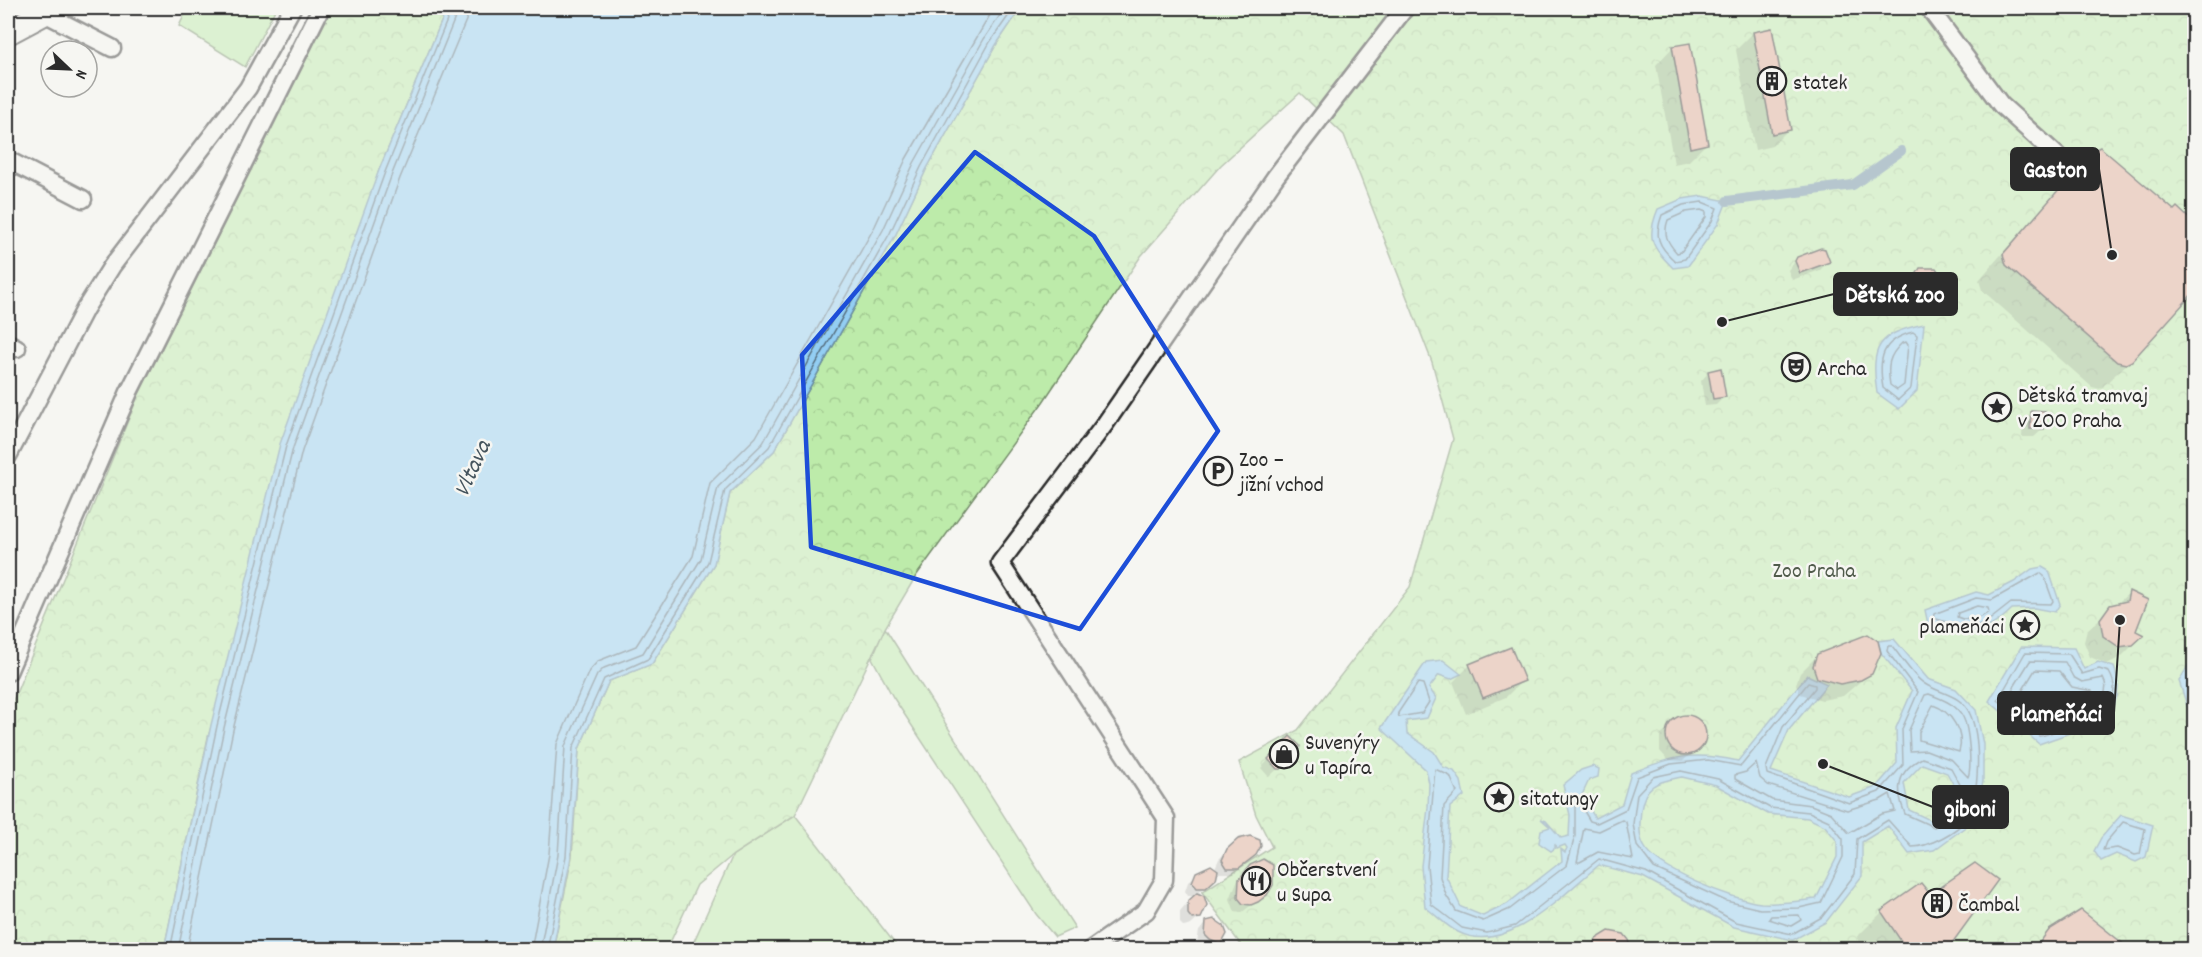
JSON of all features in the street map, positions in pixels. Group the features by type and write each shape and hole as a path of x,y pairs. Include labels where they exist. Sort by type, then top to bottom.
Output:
{"street":[{"path":"8,32 43,9"}],"lane":[{"path":"8,453 85,309 112,266 248,88 291,8"},
{"path":"8,672 129,392 321,8"},
{"path":"1090,950 1146,911 1164,880 1166,818 1000,563 1105,424 1276,176 1405,8"},
{"path":"1929,8 2001,105 2073,170"},
{"path":"43,9 112,48"},
{"path":"8,160 83,199"}],"highlighted area":[{"path":"975,152 1094,236 1218,431 1080,629 811,547 802,355"}],"green space":[{"path":"188,8 276,8 245,67 179,26"},
{"path":"332,8 447,8 379,170 208,737 164,949 8,950 8,713 138,396"},
{"name":"Zoo Praha","path":"1021,8 2194,8 2194,949 1244,949 1202,892 1272,847 1256,815 1239,762 1298,730 1410,587 1453,439 1432,362 1344,135 1300,93 1221,165 1141,256 1043,402 916,576 885,628 795,815 733,855 697,885 667,949 553,950 572,857 579,749 609,681 652,664 714,564 730,493 774,451 895,236 926,170 996,45"},
{"path":"885,628 1075,928 1055,937 1036,914 893,697 872,658"},
{"path":"795,815 899,949 690,950 733,855"}],"water":[{"name":"Vltava","path":"447,8 1021,8 996,45 926,170 895,236 774,451 730,493 714,564 652,664 609,681 579,749 571,857 553,949 164,949 211,725 280,444 379,170"},
{"path":"1702,196 1727,201 1718,224 1688,266 1673,268 1660,254 1653,241 1652,227 1658,209 1682,199"},
{"path":"1924,324 1917,391 1899,409 1877,393 1875,363 1877,353 1881,344 1896,332"},
{"path":"2042,567 2049,571 2060,604 2055,612 2034,608 2012,609 1992,625 1973,632 1928,624 1925,610 1976,592 1989,595 2014,582 2032,569"},
{"path":"1894,639 1928,679 1956,689 1976,710 1983,744 1983,782 1972,822 1934,850 1909,854 1888,826 1862,842 1862,876 1826,922 1793,940 1734,927 1643,877 1599,865 1534,918 1515,929 1496,936 1477,937 1458,932 1425,907 1421,866 1428,808 1429,783 1426,770 1381,728 1426,662 1443,660 1461,674 1451,679 1439,675 1429,688 1436,698 1427,718 1406,721 1407,733 1434,752 1443,767 1454,771 1461,781 1464,796 1450,807 1446,876 1461,907 1483,916 1507,904 1562,861 1561,849 1565,852 1567,848 1565,845 1557,848 1555,844 1555,848 1551,851 1539,843 1541,830 1550,827 1541,819 1546,821 1561,838 1569,836 1570,815 1563,785 1581,770 1593,766 1599,769 1598,777 1589,780 1582,795 1595,818 1622,804 1631,773 1683,757 1708,756 1738,761 1807,675 1827,684 1789,730 1771,771 1849,797 1876,787 1897,763 1896,728 1912,691 1881,653 1878,641","holes":["1922,764 1947,773 1957,791 1945,817 1932,821 1909,810 1904,783","1682,777 1716,785 1768,814 1808,818 1825,826 1837,841 1837,857 1816,899 1775,903 1749,901 1715,890 1679,874 1651,855 1641,838 1643,801 1649,789 1654,785"]},
{"path":"2021,647 2074,648 2084,669 2098,662 2114,667 2118,685 2116,700 2109,711 2085,727 2039,744 1989,701"},
{"path":"2194,656 2194,727 2179,681"},
{"path":"2121,815 2153,825 2146,857 2136,862 2116,854 2101,861 2094,851 2101,838"}],"building":[{"name":"statek","path":"1772,28 1791,130 1772,134 1753,32"},
{"path":"1690,43 1708,144 1690,148 1672,46"},
{"path":"2100,147 2174,210 2177,207 2194,223 2194,292 2132,361 2126,364 2117,362 2006,265 2003,254 2092,151"},
{"path":"1821,248 1825,249 1830,262 1800,273 1795,261 1797,257"},
{"path":"1920,268 1936,268 1945,282 1937,296 1921,296 1912,282"},
{"path":"1721,368 1726,397 1713,399 1708,371"},
{"path":"2031,411 2045,412 2044,429 2030,429"},
{"path":"2129,591 2148,600 2136,631 2144,635 2133,645 2119,647 2103,636 2100,619 2110,605 2127,601"},
{"path":"1868,634 1878,641 1881,653 1872,674 1861,680 1840,684 1817,678 1813,666 1817,654"},
{"path":"1511,647 1525,681 1483,698 1469,664"},
{"path":"1686,715 1700,721 1706,735 1700,749 1686,755 1672,749 1666,735 1672,721"},
{"name":"Suvenýry u Tapíra","path":"1290,736 1300,746 1299,750 1281,769 1277,769 1268,759"},
{"path":"1250,836 1260,840 1261,846 1256,855 1239,868 1227,868 1222,860 1227,849 1238,839"},
{"name":"Občerstvení u Supa","path":"1263,859 1273,865 1273,885 1267,895 1258,902 1251,905 1243,904 1238,898 1239,879 1250,865"},
{"name":"Čambal","path":"1975,863 1998,880 1947,950 1907,950 1881,911 1921,883 1930,894"},
{"path":"1211,865 1218,870 1216,879 1206,888 1197,888 1192,882 1196,872"},
{"path":"1197,893 1204,896 1207,905 1201,918 1192,919 1188,914 1188,901"},
{"path":"2081,910 2131,950 2034,950 2049,930"},
{"path":"1214,919 1224,926 1227,934 1221,945 1205,935 1206,921"},
{"path":"1609,931 1624,934 1632,950 1592,950 1596,939"}],"waterway":[{"path":"1727,201 1853,185 1901,151"}],"place":[{"name":"statek","path":"1772,81"},
{"name":"Gaston","path":"2112,255"},
{"name":"Dětská zoo","path":"1722,322"},
{"name":"Archa","path":"1796,367"},
{"name":"Dětská tramvaj v ZOO Praha","path":"1997,407"},
{"name":"Zoo – jižní vchod","path":"1218,471"},
{"name":"Plameňáci","path":"2120,620"},
{"name":"plameňáci","path":"2025,625"},
{"name":"Suvenýry u Tapíra","path":"1284,754"},
{"name":"giboni","path":"1823,764"},
{"name":"sitatungy","path":"1499,797"},
{"name":"Občerstvení u Supa","path":"1256,881"},
{"name":"Čambal","path":"1937,903"}]}
